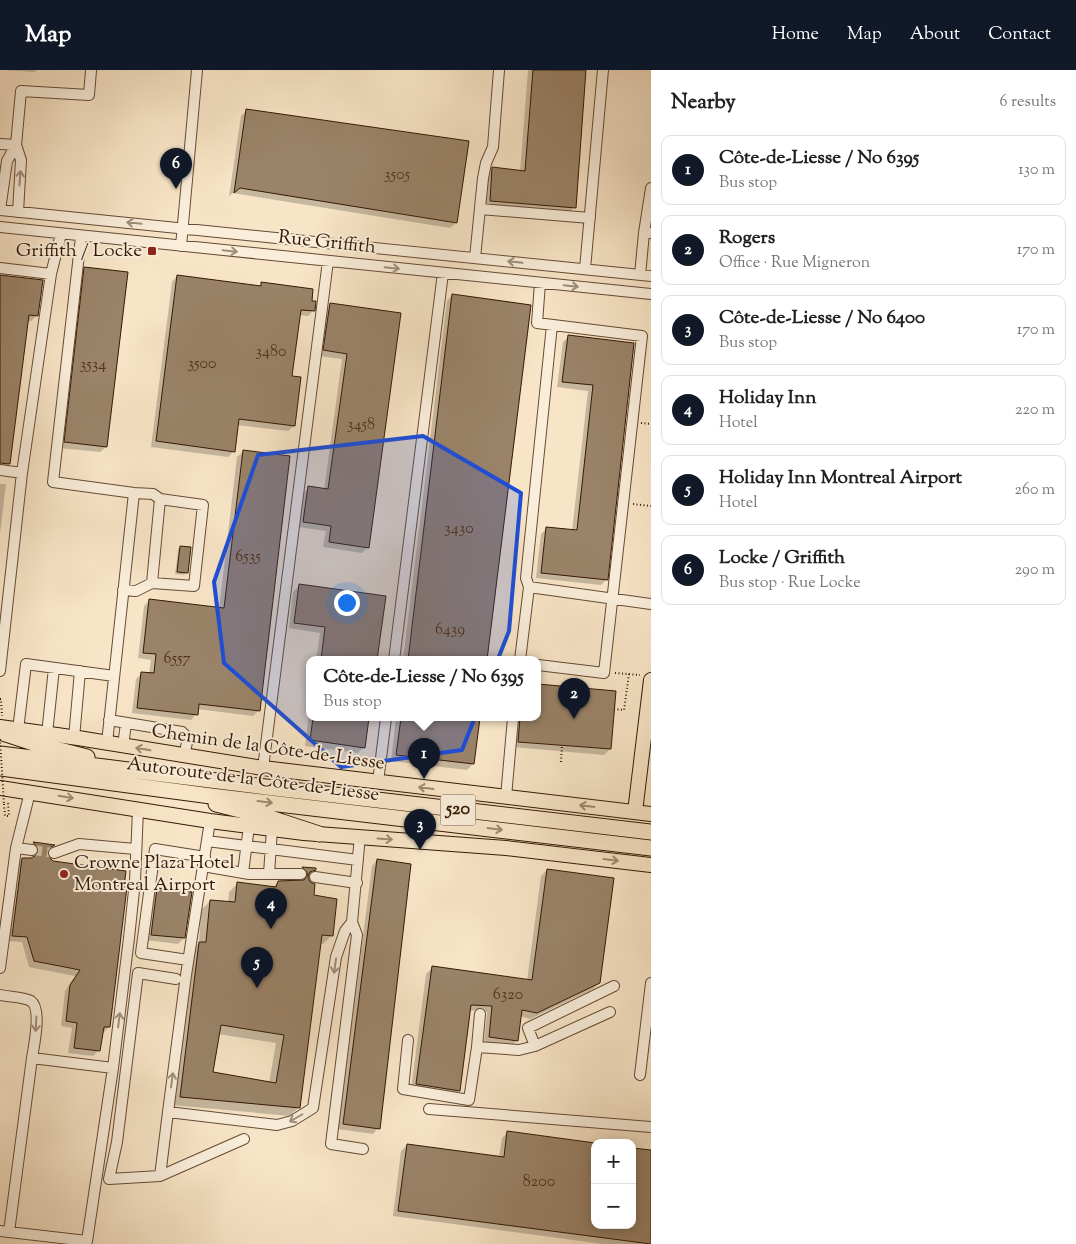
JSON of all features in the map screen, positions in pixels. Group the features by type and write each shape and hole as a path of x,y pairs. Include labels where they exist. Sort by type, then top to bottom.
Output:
{"highway":[{"path":"1,726 36,744 162,774"},
{"name":"Autoroute de la Côte-de-Liesse","path":"0,754 651,832"},
{"name":"Autoroute de la Côte-de-Liesse","path":"0,768 651,848"},
{"path":"147,787 264,816 319,834"}],"main road":[{"path":"635,812 646,678"},
{"name":"Chemin de la Côte-de-Liesse","path":"1,726 263,768 651,814"},
{"path":"0,788 272,829 506,848 651,865"}],"street":[{"path":"4,228 21,160 16,145 20,91 89,95 91,70"},
{"path":"181,246 197,70"},
{"path":"475,258 486,163 493,147 499,70"},
{"path":"585,269 603,70"},
{"path":"0,144 16,145"},
{"path":"7,211 7,161 16,145"},
{"path":"640,275 648,233 651,188"},
{"path":"480,209 590,218"},
{"name":"Rue Griffith","path":"7,211 651,276"},
{"name":"Rue Griffith","path":"4,228 651,294"},
{"path":"0,671 22,473 51,274 61,234"},
{"path":"81,237 53,482 153,494 160,499 203,504 194,586 152,583 136,591 123,590"},
{"path":"263,768 328,261"},
{"path":"0,268 51,274"},
{"path":"395,656 443,273"},
{"path":"540,283 537,323 642,336 604,673 541,665"},
{"path":"520,656 529,587 526,578 552,325"},
{"path":"0,470 22,473"},
{"path":"106,743 134,493"},
{"path":"152,583 160,499"},
{"path":"529,587 651,604"},
{"path":"18,730 26,664 114,676"},
{"path":"47,734 54,668"},
{"path":"74,738 80,671"},
{"path":"109,720 182,732 188,738 184,756"},
{"path":"378,782 386,721"},
{"path":"506,798 513,721"},
{"path":"123,746 126,722"},
{"path":"0,968 16,848 30,792"},
{"path":"0,995 30,1000 36,1007 37,1022 4,1232 87,1241 113,1068 129,938 135,881 138,810"},
{"path":"160,1176 188,960 210,821"},
{"path":"243,873 249,826"},
{"path":"269,874 272,829"},
{"path":"360,836 352,922 357,935 331,1144 364,1149"},
{"path":"207,841 358,860"},
{"path":"54,853 79,844 135,849"},
{"path":"16,848 32,850"},
{"path":"188,960 141,954 155,849 243,873 301,874"},
{"path":"315,877 356,883"},
{"path":"168,1112 277,1125 292,1121 313,1108 336,957 345,931 352,922"},
{"path":"176,979 138,973 117,1142 109,1180 160,1176 244,1139"},
{"path":"640,1075 651,982"},
{"path":"535,1046 528,1028 614,986"},
{"path":"477,1047 519,1050 535,1046 610,1012"},
{"path":"408,1040 403,1089 469,1100 480,1014"},
{"path":"32,1058 113,1068"},
{"path":"429,1109 651,1127"}],"path":[{"path":"647,423 651,424"},
{"path":"638,504 651,506"},
{"path":"617,673 646,678"},
{"path":"614,709 624,710 629,674"},
{"path":"0,700 1,726"},
{"path":"0,739 4,816 9,816 9,807"},
{"path":"561,762 562,745"}],"highlighted area":[{"path":"423,436 521,493 509,631 462,750 341,767 224,663 214,582 258,455"}],"building":[{"path":"533,70 586,70 576,208 490,201 492,167 525,171"},
{"path":"246,109 469,141 457,223 240,188 234,193"},
{"path":"84,267 128,272 107,447 64,442"},
{"path":"0,275 43,280 38,316 29,315 10,464 0,463"},
{"path":"177,275 261,286 261,282 313,289 312,301 316,301 315,311 301,310 292,376 301,377 295,426 239,419 235,452 156,441"},
{"path":"452,294 531,305 487,656 408,656"},
{"path":"330,303 401,313 369,548 329,542 331,526 303,522 308,486 328,489 347,354 323,350"},
{"path":"568,335 634,343 608,580 541,573 546,527 577,530 593,385 562,382"},
{"path":"243,450 290,456 260,711 199,704 198,715 137,708 141,672 154,673 156,654 143,653 149,599 224,608"},
{"path":"180,546 191,547 188,573 177,572"},
{"path":"299,584 386,596 378,656 321,656 325,627 294,623"},
{"path":"541,684 616,691 611,749 518,742 520,721 541,721"},
{"path":"313,721 369,721 365,748 310,740"},
{"path":"401,721 480,721 474,764 396,755"},
{"path":"33,842 55,845 49,848 47,852 53,861 126,871 124,887 127,887 110,1027 104,1027 100,1051 74,1048 77,1023 66,1021 70,985 80,970 34,961 27,937 12,936 22,858 31,858 38,854 38,848"},
{"path":"377,859 411,864 380,1129 343,1124"},
{"path":"302,867 316,868 316,870 310,872 308,877 310,882 315,884 314,895 337,899 333,936 322,935 300,1108 180,1097 199,942 206,942 210,900 235,902 237,882 276,887 278,881 304,880 308,874","holes":["221,1025 284,1035 276,1083 213,1072"]},
{"path":"547,869 614,878 600,983 537,1013 522,1010 518,1041 489,1037 492,1006 471,1005 460,1091 416,1084 432,966 532,980"},
{"path":"157,888 192,892 185,938 151,935"},
{"path":"507,1131 591,1142 591,1229 636,1229 636,1148 651,1150 651,1244 398,1211 407,1144 504,1157"}],"tunnel":[{"path":"32,850 54,853"}],"place":[{"name":"Locke / Griffith","path":"176,189"},
{"name":"Griffith / Locke","path":"152,251"},
{"name":"Rogers","path":"574,719"},
{"name":"Côte-de-Liesse / No 6395","path":"424,779"},
{"name":"Côte-de-Liesse / No 6400","path":"420,850"},
{"name":"Crowne Plaza Hotel Montreal Airport","path":"64,874"},
{"name":"Holiday Inn","path":"271,929"},
{"name":"Holiday Inn Montreal Airport","path":"257,988"}]}
